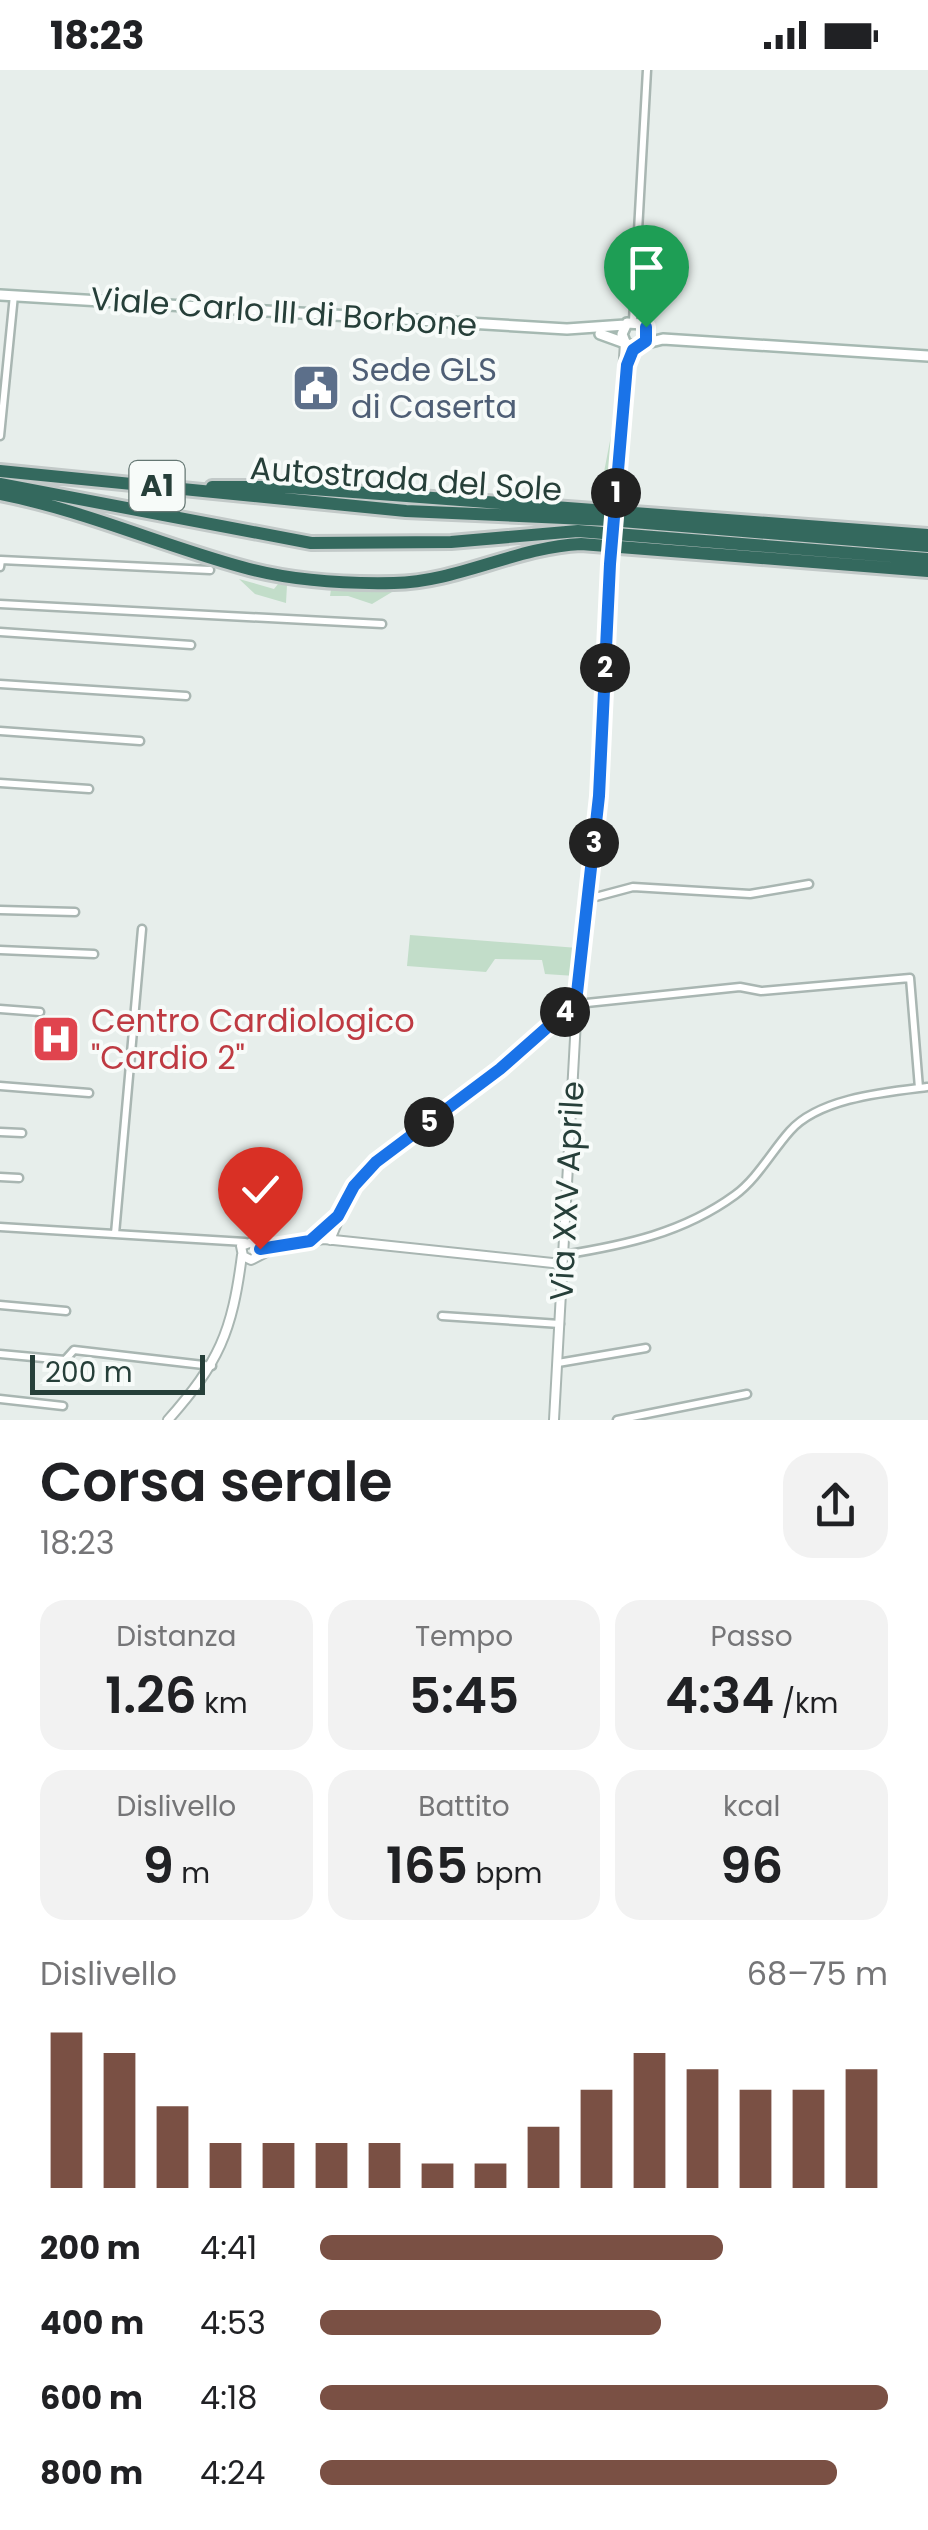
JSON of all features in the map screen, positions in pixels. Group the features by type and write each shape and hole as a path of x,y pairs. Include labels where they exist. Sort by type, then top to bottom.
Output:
{"highway":[{"name":"Autostrada del Sole","path":"0,471 406,511 609,520 928,546"},
{"name":"Autostrada del Sole","path":"0,484 310,543 450,542 578,531 928,560"},
{"path":"182,489 286,488 928,535"},
{"path":"0,494 147,533 242,567 338,582 406,582 542,548 581,544 928,571"}],"main road":[{"name":"Viale Carlo III di Borbone","path":"0,294 567,329 629,323 687,340 928,353"},
{"path":"625,342 629,323"},
{"path":"641,345 646,327"},
{"name":"Viale Carlo III di Borbone","path":"567,329 641,345 687,340"}],"street":[{"path":"629,323 647,70"},
{"path":"0,436 14,295"},
{"name":"Via XXV Aprile","path":"554,1420 576,1004 599,796 610,564 627,365 625,342"},
{"name":"Via XXV Aprile","path":"627,365 641,345"},
{"path":"0,567 1,560 210,570"},
{"path":"0,604 382,624"},
{"path":"0,632 191,646"},
{"path":"0,684 186,696"},
{"path":"0,731 140,741"},
{"path":"0,783 89,789"},
{"path":"588,899 633,887 750,894 808,884"},
{"path":"0,910 76,912"},
{"path":"115,1234 142,929"},
{"path":"0,950 94,954"},
{"path":"222,1241 241,1253 330,1240 359,1246 562,1259 648,1240 692,1221 737,1194 811,1113 923,1088 910,978 761,991 740,986 576,1004 500,1069 376,1162 354,1186 330,1240"},
{"path":"0,1010 40,1012"},
{"path":"0,1086 89,1093"},
{"path":"0,1132 22,1133"},
{"path":"0,1177 19,1178"},
{"path":"310,1241 338,1216"},
{"path":"0,1227 245,1242 257,1252"},
{"path":"168,1420 213,1366 224,1344 245,1242"},
{"path":"238,1281 257,1252"},
{"path":"0,1306 66,1311"},
{"path":"442,1316 560,1324"},
{"path":"558,1363 646,1348"},
{"path":"0,1354 65,1360 74,1350 213,1366"},
{"path":"617,1420 747,1394"},
{"path":"0,1399 63,1406"}],"green space":[{"path":"615,415 618,417 610,499 599,498"},
{"path":"239,579 274,589 278,584 287,585 286,603 255,594"},
{"path":"390,588 392,592 372,604 348,596 330,596 331,589"},
{"path":"410,935 578,948 575,976 545,974 542,960 495,959 486,972 407,966"}],"place":[{"name":"Sede GLS di Caserta","path":"316,388"},
{"name":"Centro Cardiologico \"Cardio 2\"","path":"56,1039"}],"route":[{"path":"260,1249 310,1241 338,1216 354,1186 376,1162 500,1069 576,1002 599,796 606,624 627,365 633,350 646,341 646,327"}]}
